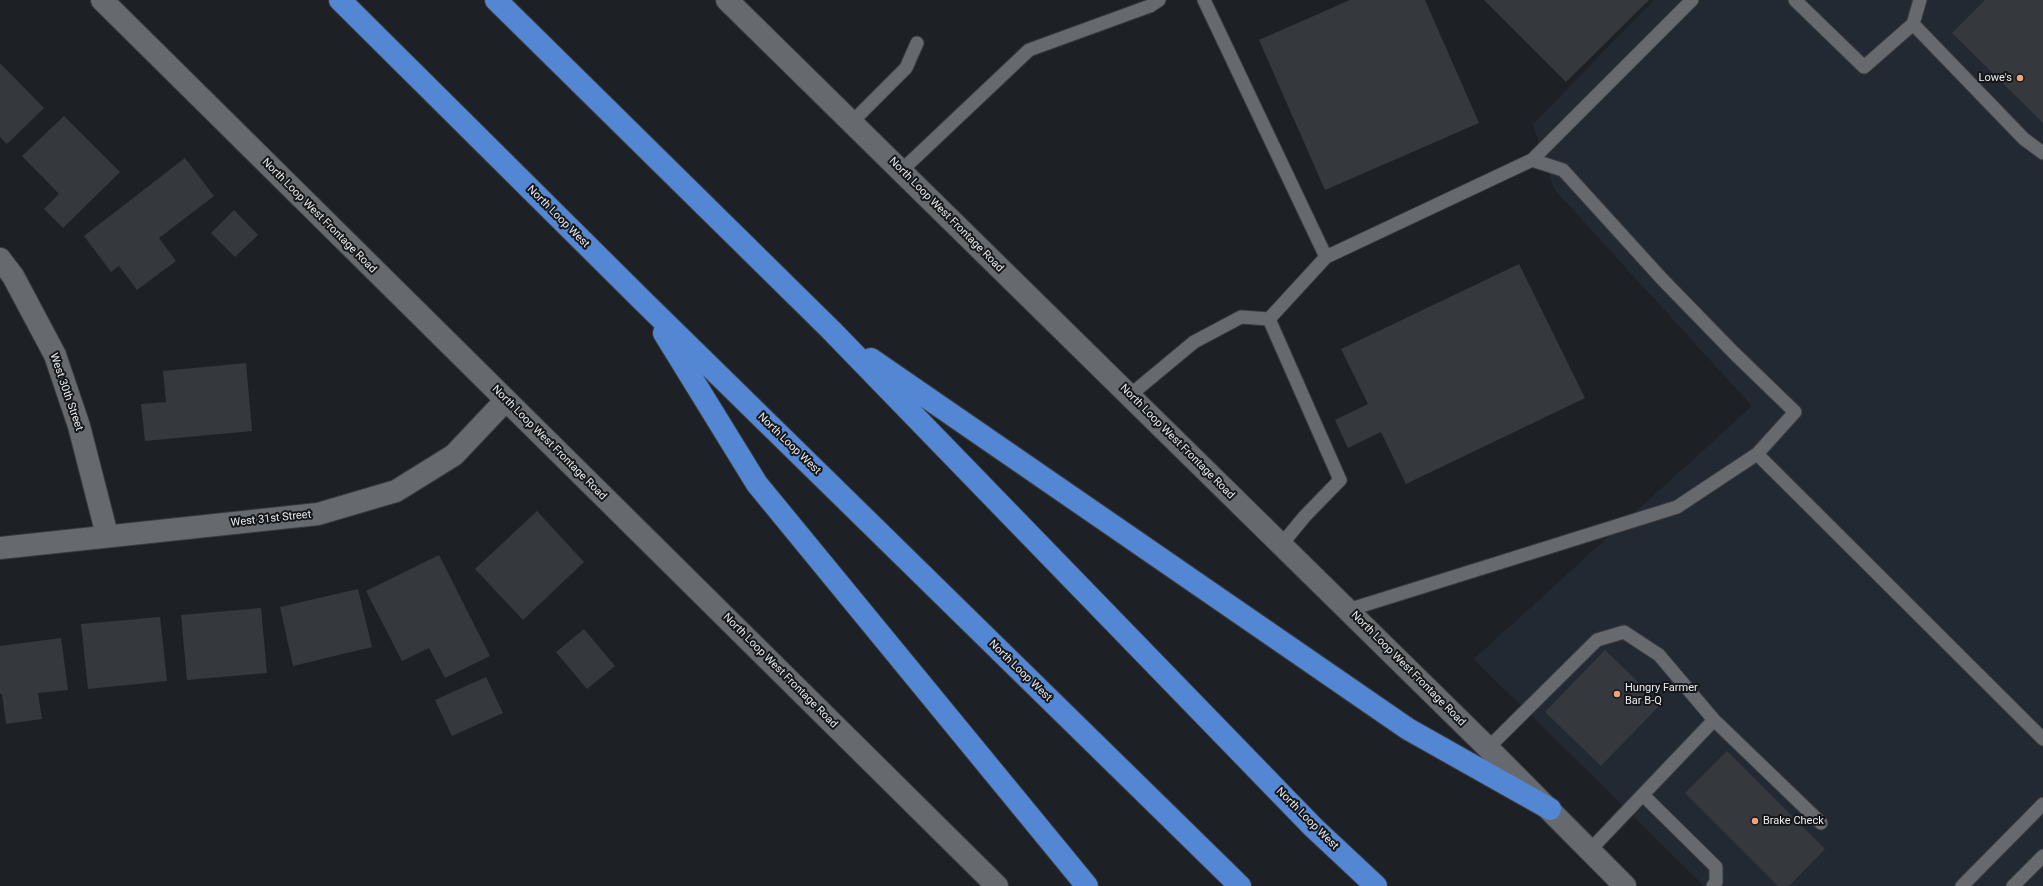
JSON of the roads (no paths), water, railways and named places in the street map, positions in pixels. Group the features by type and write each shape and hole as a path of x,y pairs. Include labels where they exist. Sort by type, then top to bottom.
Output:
{"highway":[{"name":"North Loop West","path":"340,0 646,303 1240,886"},
{"name":"North Loop West","path":"496,0 831,330 1308,821 1376,886"},
{"path":"646,303 757,484 1087,886"},
{"path":"831,330 1408,729 1550,809"}],"main road":[{"name":"North Loop West Frontage Road","path":"102,0 998,886"},
{"name":"North Loop West Frontage Road","path":"727,0 1550,809 1625,886"},
{"name":"West 30th Street","path":"0,259 13,276 55,355 79,426 107,535"},
{"name":"West 31st Street","path":"0,548 107,535 318,514 396,491 454,455 506,400"}],"lane":[{"path":"901,171 1029,50 1150,6 1159,0"},
{"path":"1204,0 1326,256"},
{"path":"1269,319 1326,256 1532,160 1692,0"},
{"path":"1795,0 1864,67 1913,24 1920,0"},
{"path":"1913,24 2024,140 2043,153"},
{"path":"852,122 906,68 917,43"},
{"path":"1348,610 1677,507 1757,454 1795,412 1734,353 1662,279 1563,170 1532,160"},
{"path":"1129,396 1201,339 1241,317 1269,319"},
{"path":"1269,319 1340,480 1305,516 1281,545"},
{"path":"1757,454 2043,739"},
{"path":"1488,748 1597,640 1624,632 1659,655 1714,720 1821,824"},
{"path":"1590,850 1714,720"},
{"path":"1642,795 1716,867 1716,882 1713,886"},
{"path":"1962,886 2043,804"},
{"path":"2013,886 2043,856"}],"place":[{"name":"Lowe's","path":"2020,78"},
{"name":"Hungry Farmer Bar B-Q","path":"1617,694"},
{"name":"Brake Check","path":"1755,821"}]}
